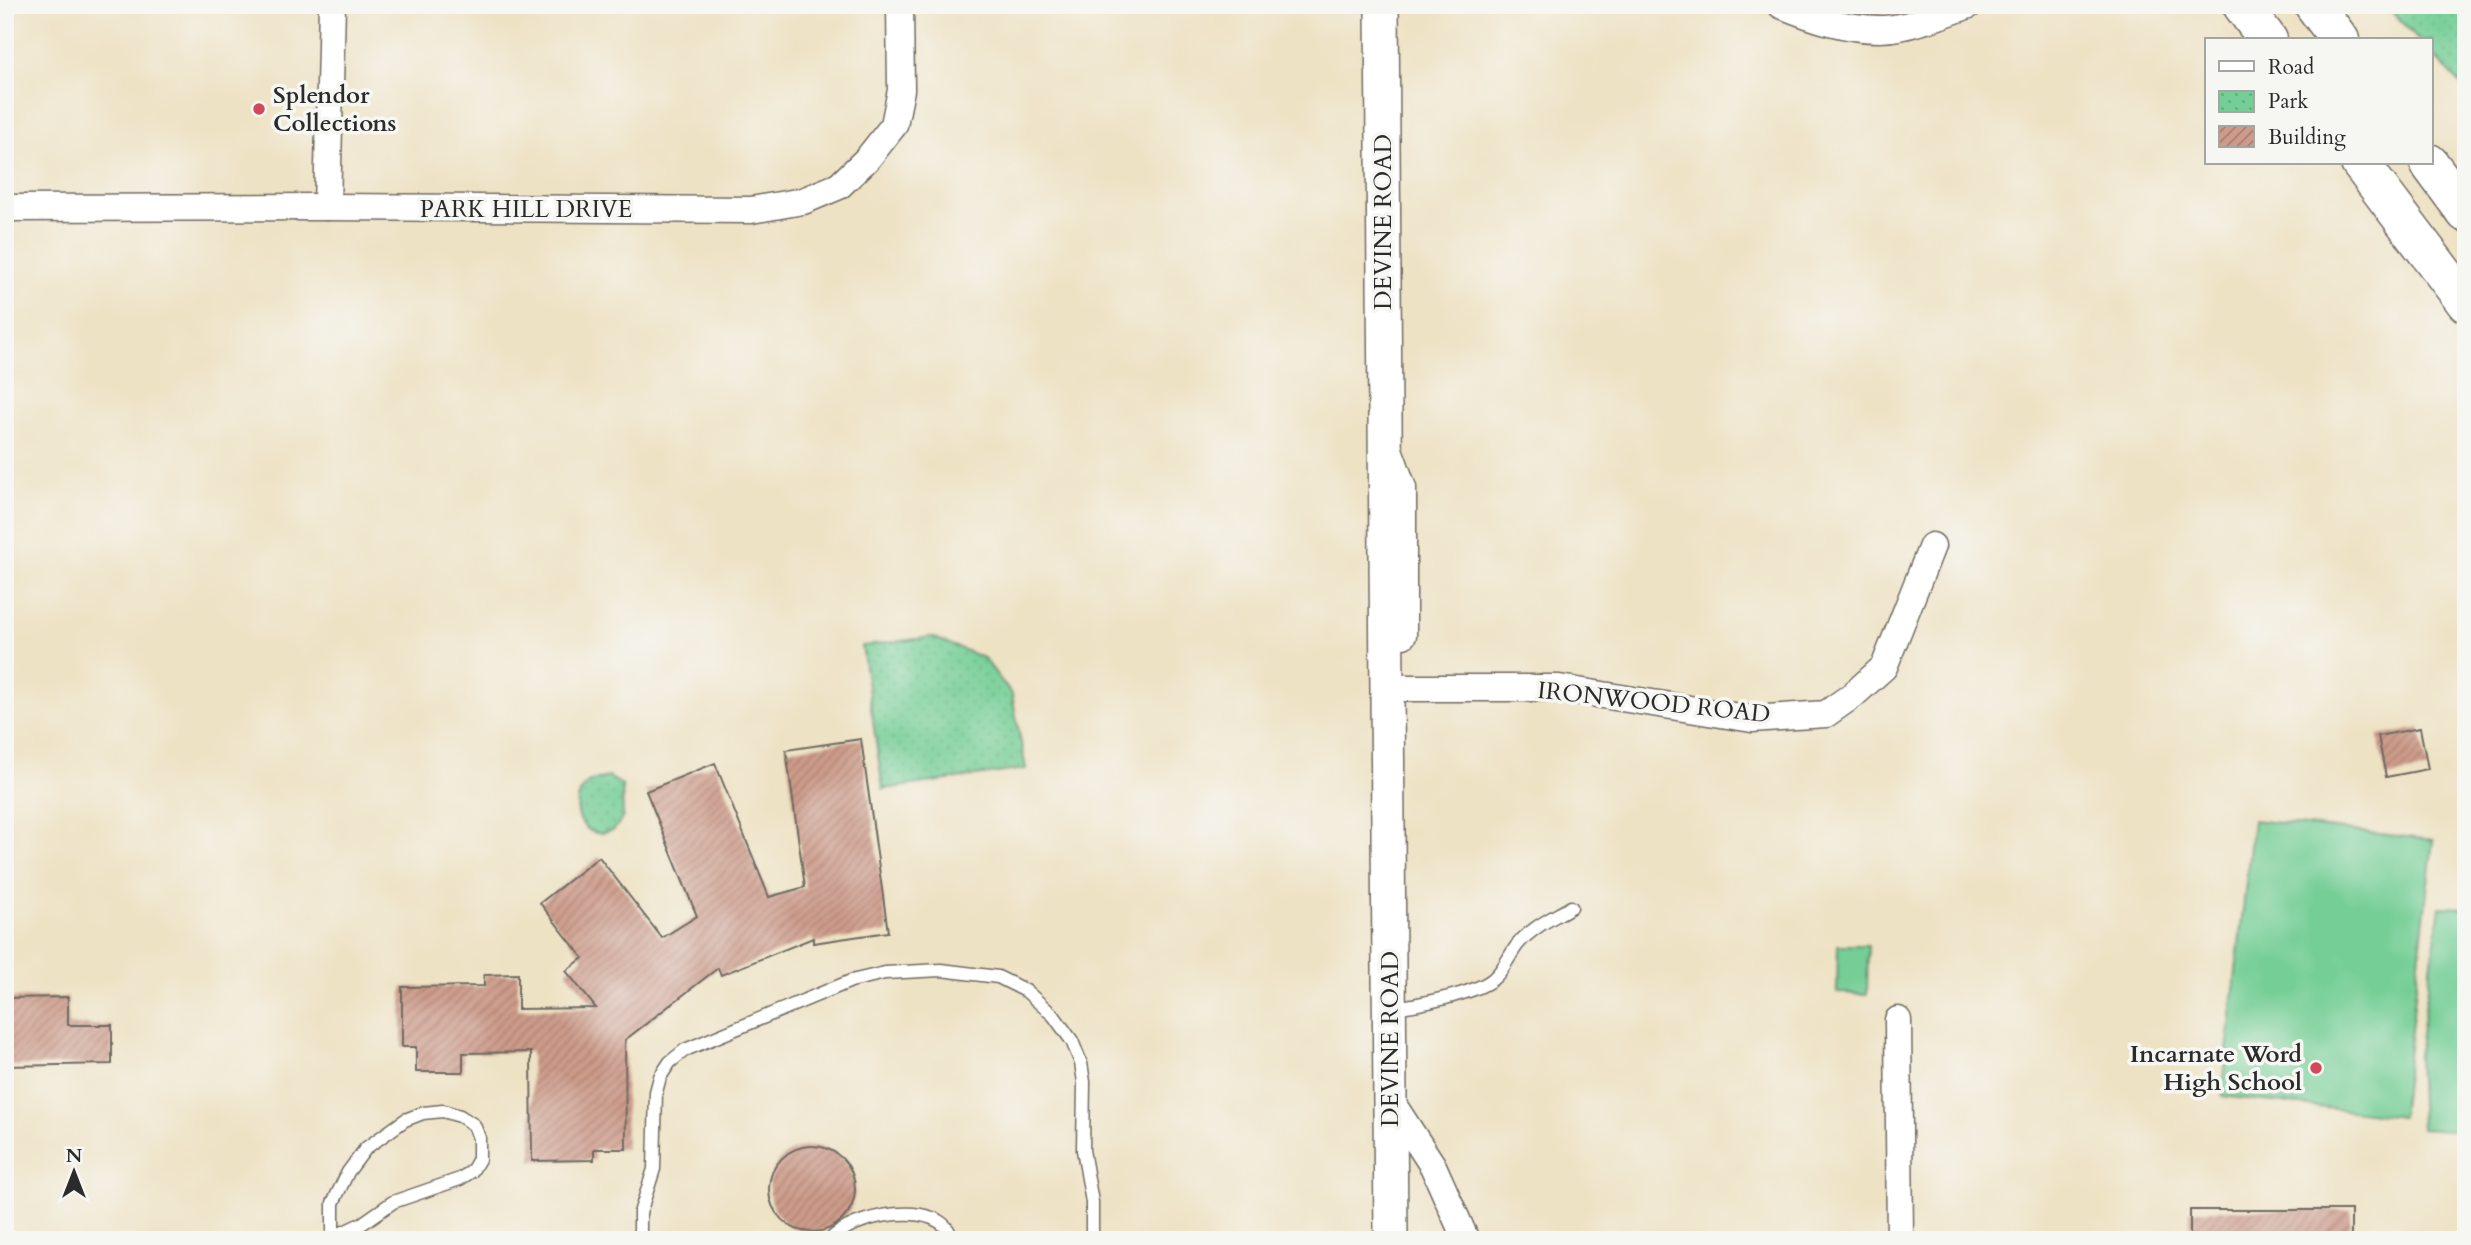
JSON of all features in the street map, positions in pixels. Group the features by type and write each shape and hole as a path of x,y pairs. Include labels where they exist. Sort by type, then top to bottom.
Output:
{"highway":[{"path":"2242,5 2267,38"},
{"path":"2314,5 2339,38"},
{"path":"2361,164 2466,303"},
{"path":"2430,164 2466,213"}],"street":[{"path":"327,207 332,5"},
{"name":"PARK HILL DRIVE","path":"5,208 751,210 803,201 839,186 868,158 894,125 901,90 900,5"},
{"name":"DEVINE ROAD","path":"1382,5 1391,1240"},
{"path":"1781,5 1823,22 1882,29 1936,17 1969,5"},
{"name":"DEVINE ROAD","path":"1385,439 1403,488 1403,800 1388,837"},
{"name":"IRONWOOD ROAD","path":"1403,688 1559,688 1752,719 1826,714 1853,695 1884,667 1931,546"},
{"path":"1898,1020 1900,1240"},
{"path":"1390,1100 1433,1166 1466,1240"}],"lane":[{"path":"1390,1008 1445,997 1484,984 1502,969 1520,941 1571,907"},
{"path":"640,1240 640,1213 654,1169 656,1092 660,1077 670,1062 685,1050 851,981 885,973 941,970 998,977 1026,990 1054,1016 1072,1041 1081,1063 1084,1082 1083,1150 1092,1202 1092,1240"},
{"path":"443,1111 460,1116 474,1125 479,1138 479,1159 472,1171 460,1179 393,1202 363,1223 333,1238 333,1203 348,1172 366,1148 405,1120 423,1113 443,1111"},
{"path":"830,1240 837,1232 863,1219 881,1215 928,1215 943,1223 952,1240"}],"path":[{"path":"2463,5 2466,52"}],"green space":[{"path":"2386,5 2466,5 2466,89 2432,54 2432,38 2416,38"},
{"path":"932,637 984,658 1012,695 1026,769 883,789 862,646"},
{"path":"609,777 622,785 623,817 614,830 597,833 590,831 580,819 579,796 590,782"},
{"path":"2253,820 2433,840 2401,1117 2222,1096"},
{"path":"2440,907 2466,908 2466,1132 2421,1129 2418,1054"},
{"path":"1838,945 1868,945 1867,994 1837,993"}],"building":[{"path":"2420,728 2428,769 2386,777 2378,736"},
{"path":"861,739 888,932 813,943 813,938 721,975 718,968 625,1040 626,1149 594,1149 594,1160 532,1161 531,1052 463,1053 463,1072 416,1072 416,1047 402,1047 402,987 484,986 484,975 518,974 518,1009 596,1008 566,971 583,958 540,903 599,857 662,938 697,916 646,791 715,763 769,897 805,887 786,750"},
{"path":"68,997 68,1025 112,1025 112,1064 5,1066 5,998"},
{"path":"812,1146 836,1153 848,1165 855,1189 848,1213 836,1225 812,1232 788,1225 776,1213 769,1189 776,1165 788,1153"},
{"path":"2190,1210 2351,1210 2351,1240 2190,1240"}],"place":[{"name":"Splendor Collections","path":"259,109"},
{"name":"Incarnate Word High School","path":"2316,1068"}]}
